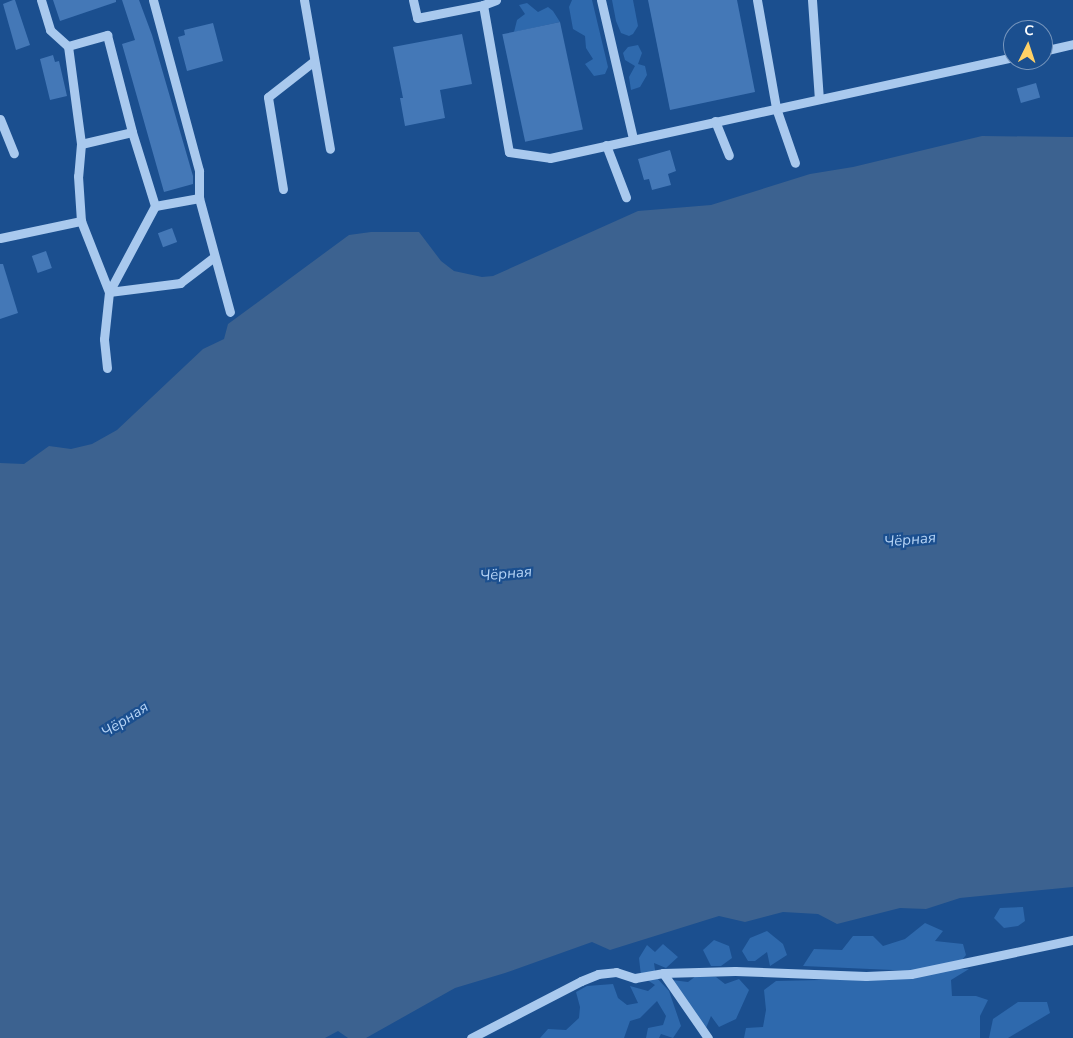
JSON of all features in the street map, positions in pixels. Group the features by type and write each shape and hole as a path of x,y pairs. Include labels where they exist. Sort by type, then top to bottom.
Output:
{"lane":[{"path":"41,0 50,30 68,46 81,144 78,176 81,221 109,292"},
{"path":"154,0 199,171 200,198 230,312"},
{"path":"304,0 330,149"},
{"path":"413,0 417,18 483,5 496,0"},
{"path":"601,0 633,139"},
{"path":"757,0 776,108 795,164"},
{"path":"812,0 819,99"},
{"path":"483,5 509,152 550,158 1003,59"},
{"path":"68,46 107,35 132,132 155,206 109,292 104,339 107,368"},
{"path":"1053,48 1073,44"},
{"path":"283,189 268,97 314,61"},
{"path":"0,119 14,153"},
{"path":"715,121 728,155"},
{"path":"81,144 132,132"},
{"path":"606,145 626,197"},
{"path":"155,206 200,198"},
{"path":"0,238 81,221"},
{"path":"109,292 180,283 214,257"},
{"path":"471,1038 532,1005 598,974 616,972 634,978 663,973 735,971 866,976 911,974 1073,940"},
{"path":"663,973 708,1038"}],"shaded area":[{"path":"572,0 592,0 608,67 605,74 594,76 585,64 593,59 586,48 585,36 573,29 569,7"},
{"path":"612,0 633,0 638,26 633,34 629,36 621,33 616,21"},
{"path":"527,3 538,12 548,7 560,22 514,32 517,20 525,14 519,5"},
{"path":"638,45 642,53 638,64 645,66 647,75 640,87 631,90 629,77 635,66 625,60 623,53 628,47"},
{"path":"1023,907 1025,921 1018,926 1004,928 994,918 1000,908"},
{"path":"925,923 943,931 935,941 963,944 966,955 962,960 915,971 803,966 814,949 842,950 853,936 873,936 883,946 905,939"},
{"path":"767,931 783,944 787,955 770,966 767,952 755,961 748,961 742,951 750,938"},
{"path":"714,940 729,946 732,958 721,966 711,966 703,950"},
{"path":"663,944 678,957 666,968 654,963 656,977 669,991 681,1026 673,1038 661,1034 659,1038 646,1038 648,1028 663,1025 666,1016 657,1001 640,1018 630,1021 624,1038 540,1038 548,1029 566,1030 579,1018 580,1007 576,992 587,986 613,984 618,998 627,1005 638,1003 630,986 648,991 655,985 641,976 639,958 647,945 655,952"},
{"path":"958,969 969,969 951,980 952,996 976,996 988,1000 980,1016 980,1038 744,1038 746,1028 763,1027 766,1010 764,990 776,981 905,978"},
{"path":"696,976 716,977 725,984 739,979 749,990 736,1019 719,1027 711,1016 706,1028 672,980 688,982"},
{"path":"1018,1002 1047,1002 1050,1013 1008,1038 989,1038 993,1019"}],"water":[{"name":"Чёрная","path":"982,136 1073,137 1073,887 960,898 926,909 900,908 837,924 818,914 783,912 745,922 719,916 610,950 592,942 505,973 455,988 366,1038 348,1038 338,1031 325,1038 0,1038 0,463 24,464 49,446 71,449 92,444 117,430 203,349 224,339 228,324 349,235 371,232 419,232 441,261 454,271 482,277 493,276 638,211 711,205 810,174 853,167"}],"building":[{"path":"15,0 30,45 16,50 3,4"},
{"path":"53,0 116,0 116,2 60,21"},
{"path":"122,0 139,0 152,35 193,176 193,184 164,192 122,44 135,40"},
{"path":"648,0 737,0 755,92 670,110"},
{"path":"560,22 583,130 525,142 502,34"},
{"path":"213,23 223,61 187,71 178,37 185,35 184,30"},
{"path":"462,34 472,84 440,90 445,118 405,126 400,98 403,98 393,47"},
{"path":"53,55 55,62 59,61 67,96 50,100 40,59"},
{"path":"1036,83 1040,97 1021,103 1017,89"},
{"path":"670,150 676,171 668,174 671,185 652,190 649,179 644,180 638,159"},
{"path":"172,228 177,242 163,247 158,233"},
{"path":"46,251 52,268 38,273 32,256"},
{"path":"0,264 3,264 18,313 0,319"}]}
